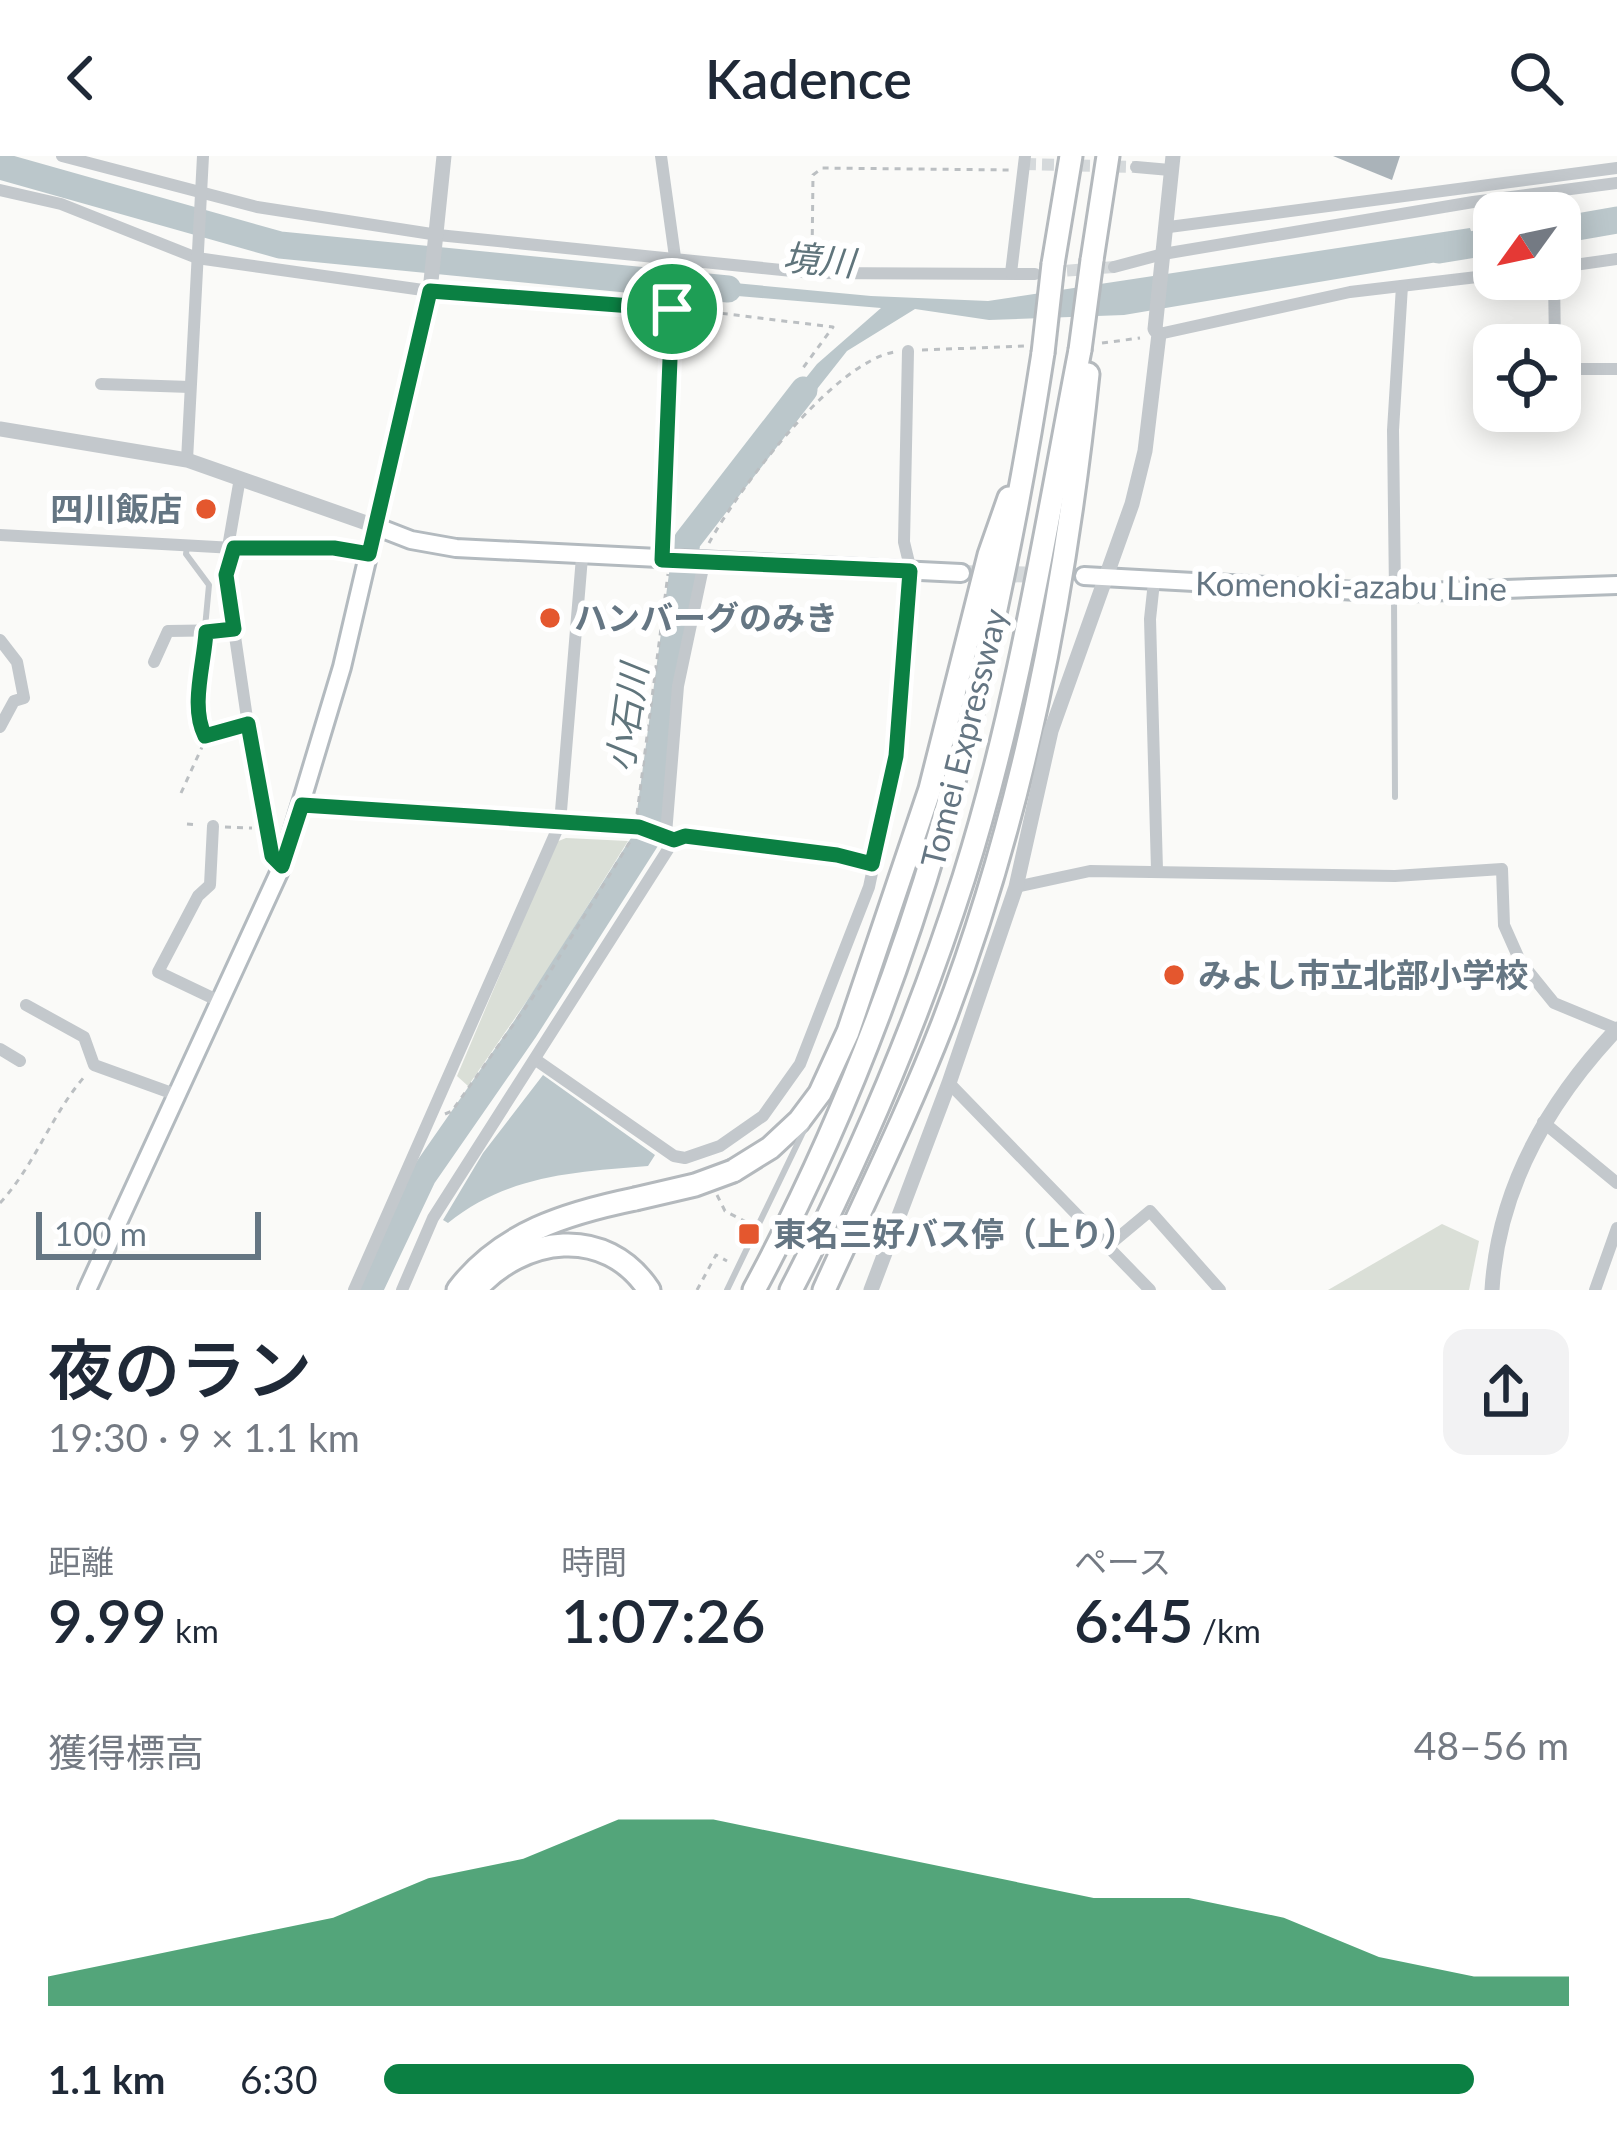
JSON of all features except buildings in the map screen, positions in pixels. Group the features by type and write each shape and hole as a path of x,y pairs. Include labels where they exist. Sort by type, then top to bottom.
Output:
{"highway":[{"name":"Tomei Expressway","path":"754,1290 834,1128 892,990 975,712 1043,353 1044,269 1071,156"},
{"path":"824,1290 943,1023 1021,769 1067,553 1086,350 1103,263 1101,202 1108,156"},
{"name":"Tomei Expressway","path":"791,1290 867,1130 964,877 1002,736 1086,350"},
{"path":"458,1290 490,1256 536,1227 695,1186 733,1171 784,1136 820,1093 875,956 930,789 989,555 1029,441"},
{"path":"475,1290 527,1250 566,1243 607,1252 626,1264 649,1290"}],"main road":[{"path":"87,1290 282,866 342,667 375,526 411,540 456,548 961,572"},
{"name":"Komenoki-azabu Line","path":"1084,576 1395,593 1617,585"}],"street":[{"path":"62,156 201,196 438,235 812,273 1044,269"},
{"path":"187,460 203,156"},
{"path":"0,429 187,460 375,526 430,291 444,156"},
{"path":"661,156 675,257"},
{"path":"1011,273 1024,163"},
{"path":"871,1290 950,1083 1016,886 1052,731 1108,577 1145,451 1171,163 1136,167"},
{"path":"1168,227 1617,168"},
{"path":"1103,263 1617,183"},
{"path":"0,190 61,204 197,255 430,291 672,309 665,560"},
{"path":"1581,264 1617,259"},
{"path":"1157,331 1350,292 1473,278"},
{"path":"1395,593 1394,430 1402,286"},
{"path":"536,1060 674,1156 707,1152 743,1133 780,1098 800,1064 869,886 896,756 910,571 904,542 908,351"},
{"path":"1581,369 1617,370"},
{"path":"101,383 190,387"},
{"path":"240,478 226,575 268,846 282,866"},
{"path":"0,535 334,548 369,554"},
{"path":"354,1290 560,823 582,556"},
{"path":"401,1290 433,1218 536,1060 666,835 678,686 704,563"},
{"path":"1154,582 1150,619 1157,870"},
{"path":"154,662 168,631 234,629"},
{"path":"0,640 17,662 24,698 14,701 0,728"},
{"path":"302,805 636,827 872,864"},
{"path":"213,826 210,885 198,896 158,972 221,1002"},
{"path":"1016,886 1090,871 1394,876 1502,869 1504,925 1520,961 1554,1003 1617,1029 1567,1084 1543,1122 1510,1196 1492,1290"},
{"path":"26,1005 84,1037 94,1065 177,1095"},
{"path":"0,1049 20,1061"},
{"path":"950,1083 1150,1290"},
{"path":"1543,1122 1617,1183"},
{"path":"1108,1246 1150,1211 1220,1290"},
{"path":"1595,1290 1617,1228"}],"lane":[{"path":"187,542 186,554 209,585 197,713 205,736"},
{"path":"1395,593 1395,797"},
{"path":"727,1290 820,1093"}],"path":[{"path":"812,273 813,175 822,169 1024,163"},
{"path":"672,309 833,327 800,372"},
{"path":"429,1121 452,1111 489,1062 545,980 636,827 657,677 665,560"},
{"path":"181,793 205,736 248,724"},
{"path":"0,1203 20,1182 62,1102 94,1065"},
{"path":"697,1290 716,1255 729,1262"}],"shaded area":[{"path":"1470,228 1473,237 1473,256 1124,315 989,320 915,309 847,351 791,422 777,414 817,364 881,308 691,292 692,279 871,296 988,301"},
{"path":"566,838 628,841 468,1086 457,1076 556,842"},
{"path":"543,1075 655,1155 648,1166 518,1185 448,1223 443,1220 483,1153"},
{"path":"1442,1224 1479,1241 1469,1290 1328,1290"}],"waterway":[{"name":"境川","path":"0,166 280,245 728,289"},
{"name":"境川","path":"1581,226 1617,220"},
{"name":"境川","path":"1439,250 1473,244"},
{"name":"小石川","path":"369,1290 423,1176 525,1029 647,838 687,541 804,390"}],"tunnel":[{"path":"1024,164 1136,167"},
{"path":"1049,272 1114,267"},
{"path":"961,573 1084,576"}],"place":[{"name":"四川飯店","path":"206,509"},
{"name":"ハンバーグのみき","path":"550,618"},
{"name":"みよし市立北部小学校","path":"1174,975"},
{"name":"東名三好バス停（上り）","path":"749,1234"}],"route":[{"path":"430,291 672,309 662,560 910,571 896,756 872,864 837,855 685,836 674,840 639,827 302,805 282,866 268,846 248,724 213,730 205,736 197,713 206,632 234,629 226,575 234,548 334,548 369,554 430,291"}]}
